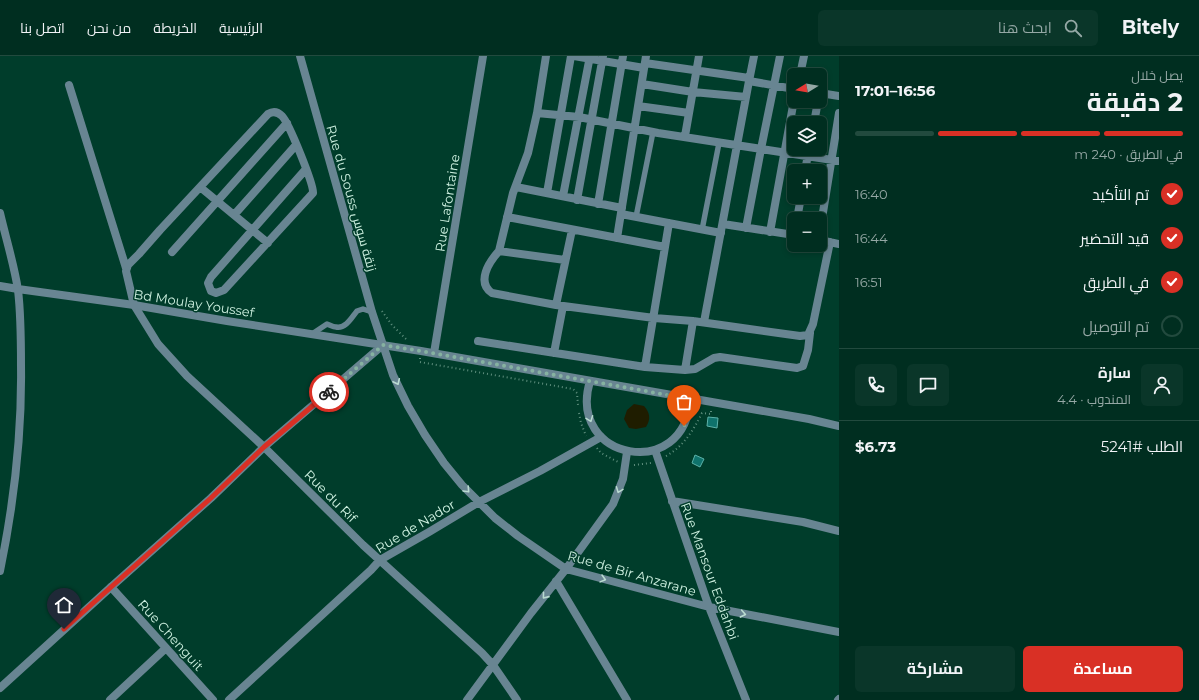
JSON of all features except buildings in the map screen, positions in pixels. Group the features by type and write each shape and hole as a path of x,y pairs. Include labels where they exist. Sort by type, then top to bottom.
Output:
{"street":[{"name":"Rue du Souss زنقة سوس","path":"300,56 372,312 383,345"},
{"name":"Rue Lafontaine","path":"434,353 483,56"},
{"path":"546,56 537,113 528,153 513,193 499,251 487,266 484,282 488,291 492,294 654,318 693,320 790,335 804,336 810,333"},
{"path":"547,193 571,56"},
{"path":"574,56 645,62 787,88"},
{"path":"685,136 699,56"},
{"path":"704,322 754,56 750,56"},
{"path":"746,228 780,56"},
{"path":"801,68 804,56"},
{"path":"563,196 590,57"},
{"path":"577,200 602,58"},
{"path":"598,204 622,60"},
{"path":"617,238 645,62"},
{"path":"642,84 693,92 746,96"},
{"name":"Rue du Rif","path":"69,85 126,268 134,305 158,344 187,376 264,447 380,560 482,653 493,665 517,700"},
{"path":"827,94 839,96"},
{"path":"638,106 689,113"},
{"path":"770,232 783,153 792,108"},
{"path":"126,268 268,114 274,112 280,114 286,123 306,170 313,193 224,290 216,293 211,291 208,283 211,277 306,170"},
{"path":"537,113 579,117 653,132 787,153"},
{"path":"824,212 835,160 839,113"},
{"path":"172,252 286,123"},
{"path":"234,215 296,145"},
{"path":"822,156 835,160"},
{"path":"200,187 268,242"},
{"path":"516,187 598,204 636,216 721,233"},
{"path":"0,213 18,289 21,330 22,392 16,473 0,571"},
{"path":"507,217 665,247"},
{"path":"645,366 669,223"},
{"path":"723,224 787,234"},
{"path":"554,353 565,260 572,230"},
{"path":"827,241 839,244"},
{"path":"478,341 645,366 685,370 695,369 714,358 720,357 794,368 802,367 805,362 830,242"},
{"path":"499,251 565,260"},
{"name":"Bd Moulay Youssef","path":"0,286 134,305 434,353 809,419 839,426"},
{"path":"685,370 693,320"},
{"path":"1,685 211,498 264,447 383,345"},
{"name":"Rue de Bir Anzarane","path":"383,345 393,374 408,406 424,435 444,463 495,518 518,536 566,569 709,607 839,632"},
{"path":"590,381 586,400 590,420 601,437 618,449 627,452 641,453 655,450 672,441 688,418 690,399"},
{"name":"Rue de Nador","path":"229,700 371,570 380,560 479,502 540,471 601,437"},
{"name":"Rue Mansour Eddahbi","path":"655,450 660,460 672,501 709,607 746,700"},
{"path":"467,700 613,504 622,485 627,452"},
{"path":"672,501 803,522 839,531"},
{"path":"556,581 627,700"},
{"name":"Rue Chenguit","path":"110,587 213,700"},
{"path":"110,700 166,648"}],"lane":[{"path":"636,216 653,132"},
{"path":"702,230 719,143"},
{"path":"312,334 327,324 334,327 342,327 357,311 363,309 372,312"}],"path":[{"path":"421,351 420,362 573,389 577,393 581,423 591,443 606,456 626,465 639,465 660,460 674,452 683,444 702,413 711,414 713,403"}],"shaded area":[{"path":"634,404 644,406 648,411 649,421 646,427 636,429 629,428 624,419 627,410"}],"way so far":[{"path":"329,392 383,345 690,399 688,418 684,426"}],"route":[{"path":"64,629 211,498 264,447 329,392"}]}
